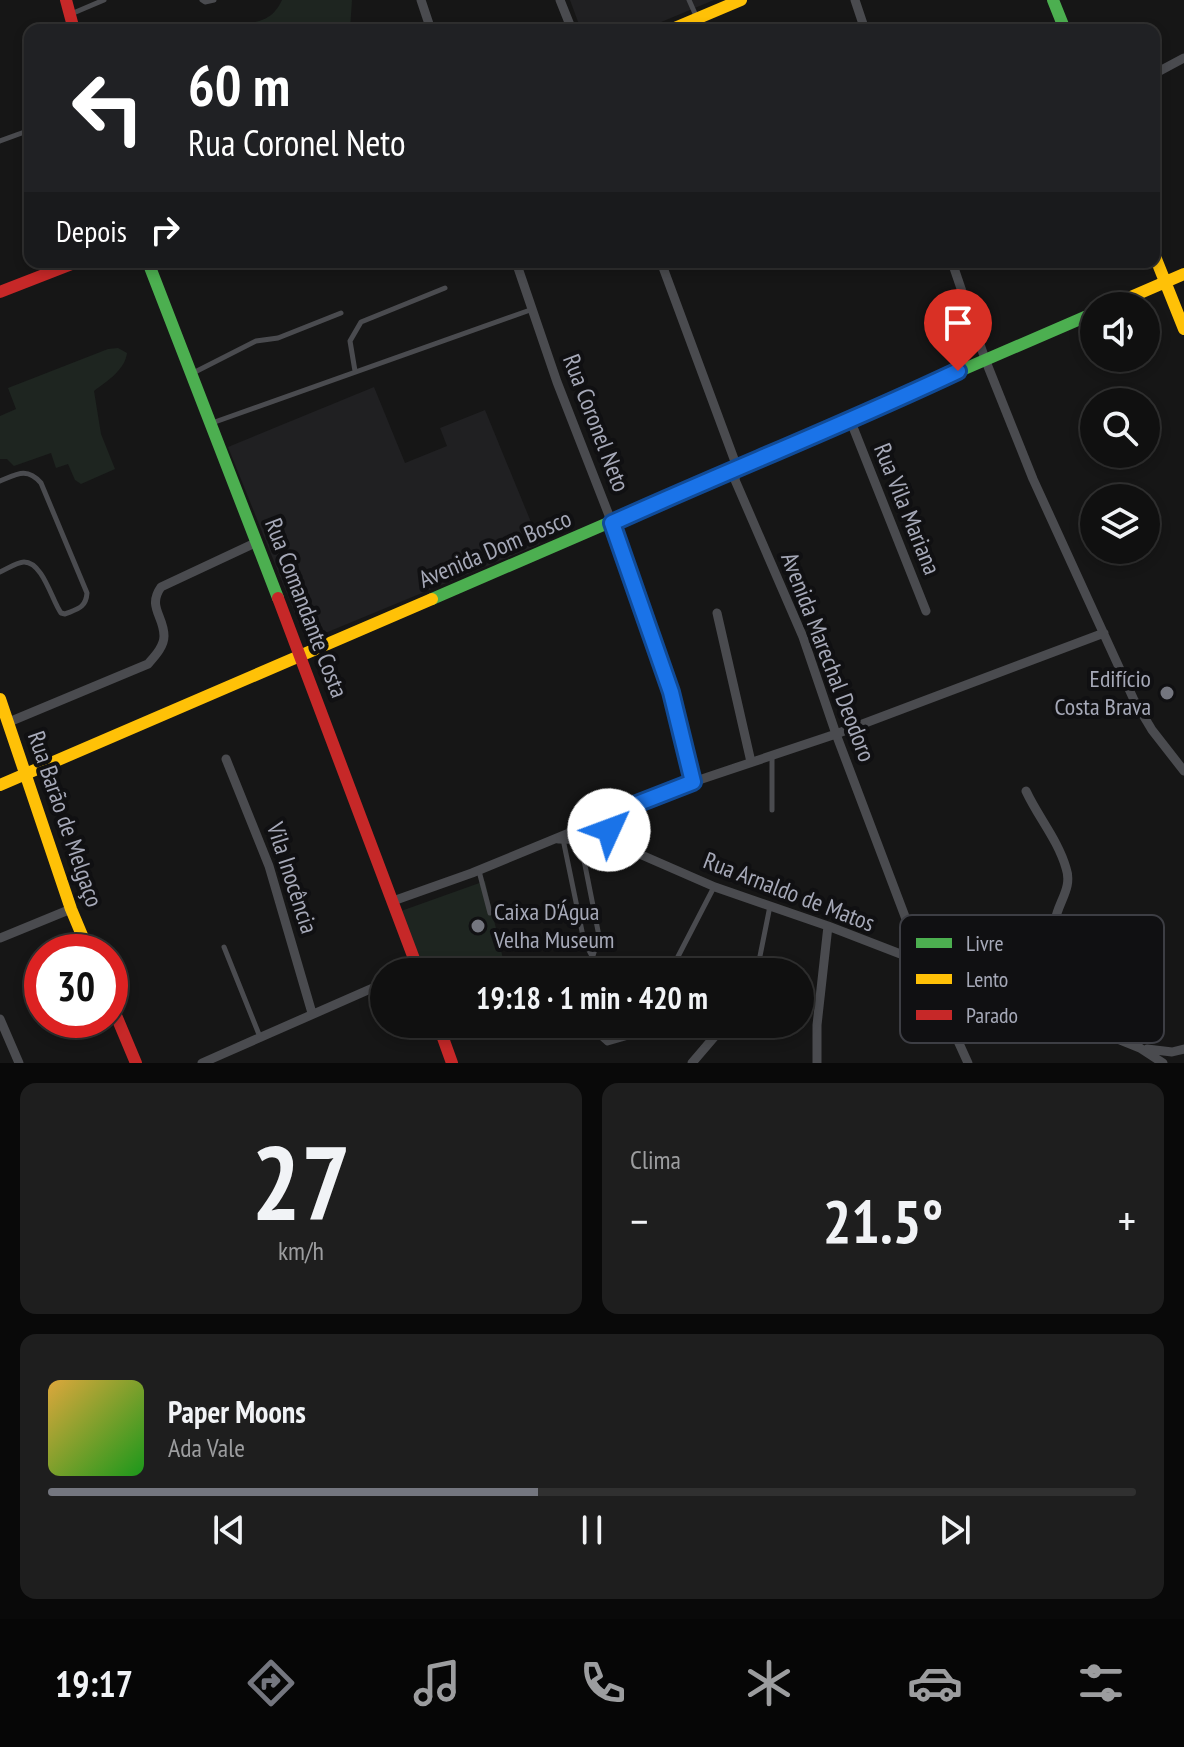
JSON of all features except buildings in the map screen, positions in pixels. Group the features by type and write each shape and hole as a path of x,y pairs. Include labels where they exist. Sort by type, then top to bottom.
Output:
{"street":[{"path":"66,0 72,24"},
{"path":"421,0 429,24"},
{"path":"560,0 570,24"},
{"path":"685,24 741,0"},
{"path":"855,0 863,24"},
{"path":"1053,0 1063,24"},
{"path":"1160,71 1184,58"},
{"path":"0,292 62,268"},
{"name":"Rua Comandante Costa","path":"150,268 301,657 412,958"},
{"name":"Rua Coronel Neto","path":"518,268 667,679 693,782"},
{"name":"Avenida Marechal Deodoro","path":"663,268 737,467 735,480 803,637 904,915"},
{"path":"954,268 985,359 1033,479 1140,710 1184,771"},
{"path":"1160,268 1184,329"},
{"path":"1142,292 1184,274"},
{"name":"Avenida Dom Bosco","path":"0,785 737,467 851,422 985,359 1080,319"},
{"name":"Rua Vila Mariana","path":"851,422 926,611"},
{"path":"9,722 148,664 159,651 164,637 154,602 161,587 257,542"},
{"path":"717,613 751,762"},
{"path":"393,901 479,870 693,782 836,734 1104,633"},
{"name":"Rua Barão de Melgaço","path":"0,699 81,934"},
{"name":"Vila Inocência","path":"226,759 269,866 312,1013"},
{"path":"1026,791 1067,870 1068,887 1057,915"},
{"path":"616,812 609,830 613,840 621,846"},
{"name":"Rua Arnaldo de Matos","path":"551,840 580,839 621,846 715,887 900,955"},
{"path":"0,938 71,909"},
{"path":"817,1063 817,1025 828,926"},
{"path":"202,1063 370,989"},
{"path":"0,1019 19,1063"},
{"path":"126,1038 136,1063"},
{"path":"443,1038 452,1063"},
{"path":"692,1063 713,1038"},
{"name":"Avenida Marechal Deodoro","path":"959,1043 968,1063"},
{"name":"Rua Arnaldo de Matos","path":"1128,1043 1140,1048"},
{"path":"1140,1048 1166,1052 1184,1049"},
{"path":"1140,1048 1163,1063"}],"lane":[{"path":"70,15 104,0"},
{"path":"202,0 214,0"},
{"path":"689,0 697,19"},
{"path":"0,141 24,132"},
{"path":"355,371 350,341 353,331 361,322 445,288"},
{"path":"211,423 533,309"},
{"path":"191,374 256,341 278,338 341,313"},
{"path":"0,481 23,471 29,472 41,483 87,593 87,600 84,606 65,614 57,609 47,583 33,565 23,562 0,572"},
{"path":"772,755 772,810"},
{"path":"563,839 584,941 593,957"},
{"path":"580,839 599,936 593,957"},
{"path":"479,870 490,913"},
{"path":"677,958 715,887"},
{"path":"760,958 770,905"},
{"path":"224,947 260,1037"},
{"path":"601,1038 607,1043 624,1038"}],"shaded area":[{"path":"282,0 352,0 350,24 246,24 265,19"},
{"path":"570,0 714,0 656,24 579,24"},
{"path":"118,348 127,353 123,365 94,391 101,434 115,469 81,484 75,480 68,464 56,468 51,453 14,466 7,459 0,459 0,416 16,409 8,388 108,349"},
{"path":"374,387 405,463 447,446 440,428 485,410 540,544 306,641 228,447"},
{"path":"485,881 503,958 419,958 401,911"}],"traffic: fast":[{"path":"1053,0 1063,24"},
{"path":"150,268 278,598"},
{"path":"432,599 1080,319"}],"traffic: slow":[{"path":"684,24 741,0"},
{"path":"1160,268 1184,329"},
{"path":"1142,292 1184,274"},
{"path":"0,785 432,599"},
{"path":"0,699 81,934"}],"traffic: jam":[{"path":"66,0 72,24"},
{"path":"0,292 62,268"},
{"path":"278,598 414,958"},
{"path":"126,1038 136,1063"},
{"path":"443,1038 452,1063"}],"place":[{"name":"Edifício Costa Brava","path":"1167,693"},
{"name":"Caixa D'Água Velha Museum","path":"478,926"}],"route":[{"path":"609,830 616,812 693,782 671,692 612,523 737,467 851,422 958,371"}]}
